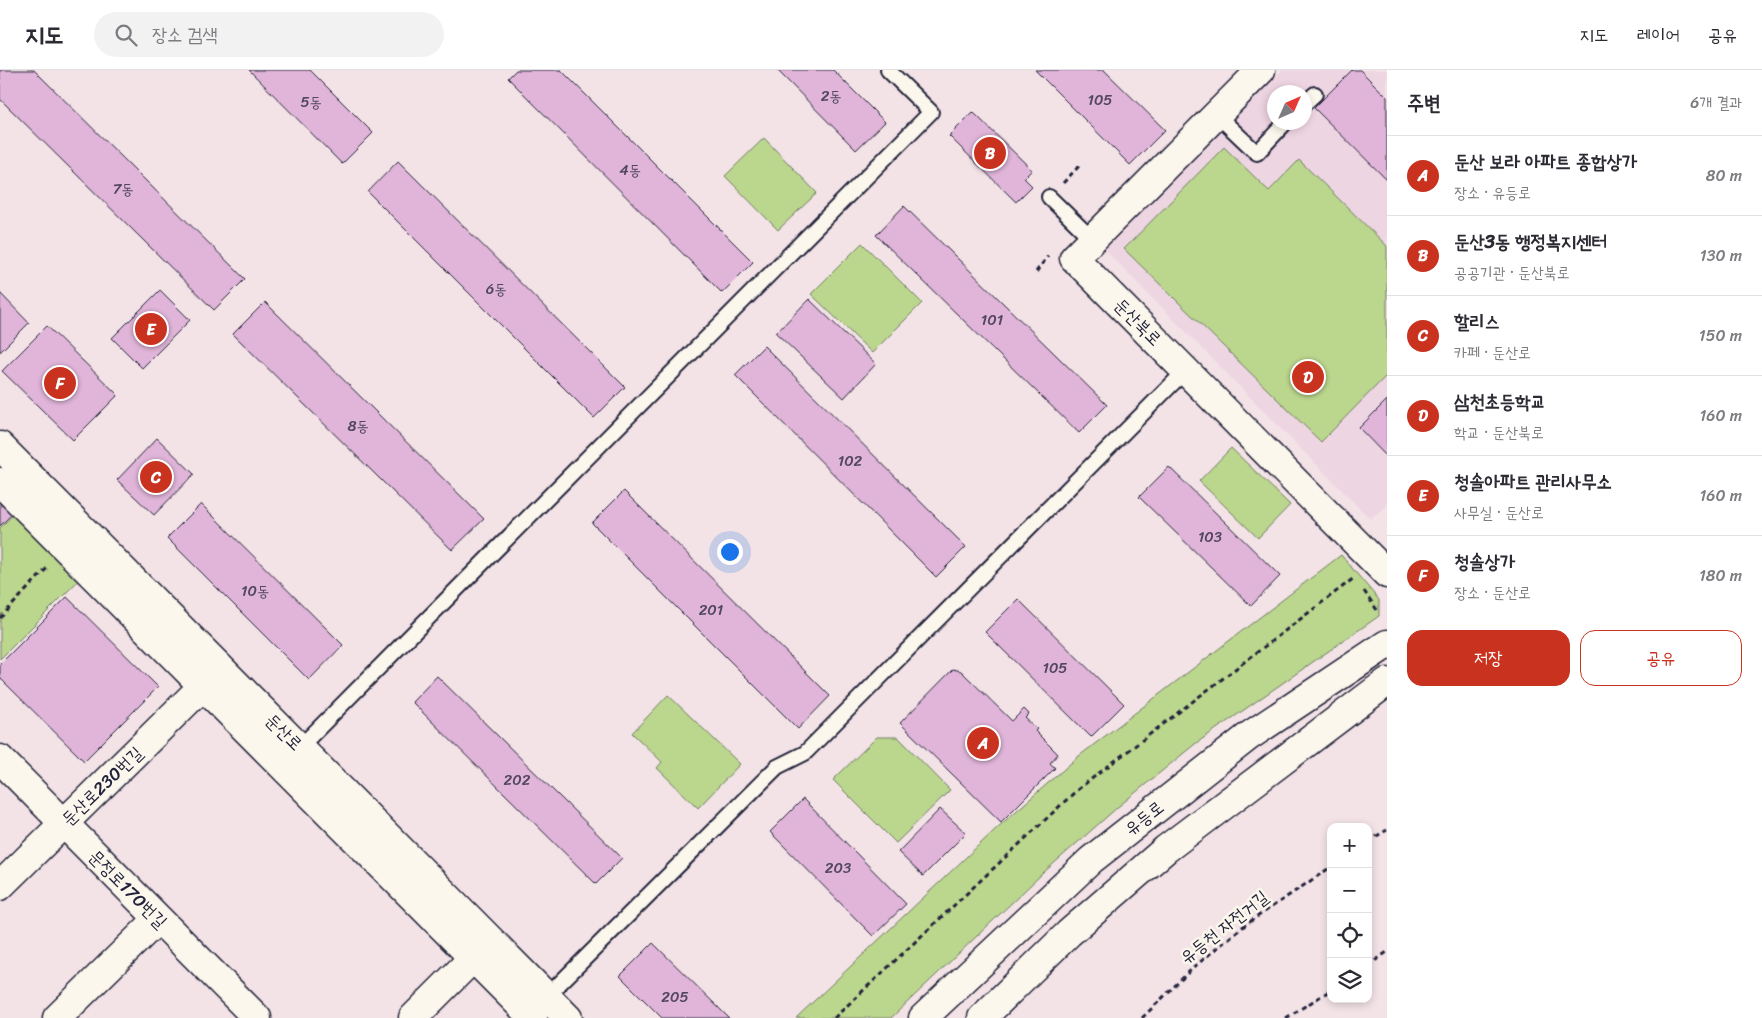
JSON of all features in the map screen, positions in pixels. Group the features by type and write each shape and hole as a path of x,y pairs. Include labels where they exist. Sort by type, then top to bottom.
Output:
{"main road":[{"name":"둔산북로","path":"1261,70 1074,258 1387,574"},
{"name":"둔산로","path":"0,446 291,756 482,949 536,1009 568,1018"},
{"name":"둔산로","path":"0,482 203,686 291,756"},
{"name":"유등로","path":"924,1018 1091,860 1248,736 1387,644"},
{"path":"982,1018 1069,933 1166,849 1387,682"},
{"name":"둔산로230번길","path":"0,886 203,686"},
{"name":"문정로170번길","path":"0,759 158,919 246,1014"},
{"path":"57,1018 158,919"},
{"path":"413,1018 482,949"}],"lane":[{"path":"291,756 931,112 888,70"},
{"path":"1312,97 1315,94"},
{"path":"1217,115 1256,153 1278,130"},
{"path":"1049,196 1093,240"},
{"path":"536,1009 777,767 805,753 1186,370"}],"path":[{"path":"1049,196 1081,164"},
{"path":"0,618 66,548"},
{"path":"834,1018 1077,790 1355,577"},
{"path":"1361,585 1377,610"},
{"path":"1372,839 1387,830"},
{"name":"유등천 자전거길","path":"1142,1018 1194,967 1245,925 1330,868"},
{"path":"1372,963 1387,952"},
{"path":"1286,1018 1327,992"}],"shaded area":[{"path":"1282,70 1387,70 1387,506 1370,519 1103,248"}],"green space":[{"path":"764,138 817,193 778,230 725,176"},
{"path":"1224,147 1269,191 1299,160 1387,246 1387,375 1321,442 1124,249"},
{"path":"862,243 922,303 872,353 811,294"},
{"path":"1231,448 1290,505 1258,538 1199,481"},
{"path":"25,502 91,568 0,659 0,528"},
{"path":"1341,555 1379,600 1379,616 1195,744 1119,806 1043,873 891,1018 796,1018 998,827 1079,756"},
{"path":"668,695 740,764 698,808 657,768 662,762 632,733"},
{"path":"877,737 898,737 950,790 896,843 833,780"}],"building":[{"path":"0,70 34,70 245,279 214,310 0,99"},
{"path":"249,70 310,70 373,133 342,164"},
{"path":"516,70 561,70 753,262 722,293 508,78"},
{"path":"777,70 833,70 885,122 856,150"},
{"path":"1035,70 1104,70 1165,130 1130,165"},
{"path":"1352,70 1360,70 1387,97 1387,180 1314,108"},
{"path":"973,112 1032,170 1024,178 1032,186 1016,202 949,136"},
{"path":"398,161 625,387 594,418 368,192"},
{"path":"904,206 1107,405 1079,433 876,235"},
{"path":"160,290 190,320 142,368 112,338"},
{"path":"0,293 29,323 0,352"},
{"path":"809,299 876,364 844,398 776,333"},
{"path":"265,302 484,519 452,550 233,334"},
{"path":"47,326 118,395 73,440 2,371"},
{"path":"764,346 966,547 936,577 735,375"},
{"path":"1387,400 1387,457 1359,428"},
{"path":"157,438 194,474 154,515 117,480"},
{"path":"1169,467 1280,576 1251,606 1139,497"},
{"path":"624,491 830,696 798,729 592,523"},
{"path":"0,498 14,512 0,526"},
{"path":"201,504 343,645 309,680 167,538"},
{"path":"67,597 158,687 84,761 0,678 0,664"},
{"path":"1018,599 1124,704 1091,737 985,632"},
{"path":"953,669 961,671 1012,721 1024,709 1029,714 1025,718 1058,754 1050,763 1055,768 1001,822 900,723"},
{"path":"437,676 622,858 596,884 412,702"},
{"path":"803,799 906,904 873,936 770,832"},
{"path":"940,809 966,833 923,876 898,852"},
{"path":"653,943 729,1018 662,1018 620,976"}],"place":[{"name":"둔산3동 행정복지센터","path":"990,153"},
{"name":"청솔아파트 관리사무소","path":"151,329"},
{"name":"삼천초등학교","path":"1308,377"},
{"name":"청솔상가","path":"60,383"},
{"name":"할리스","path":"156,477"},
{"name":"둔산 보라 아파트 종합상가","path":"983,743"}]}
